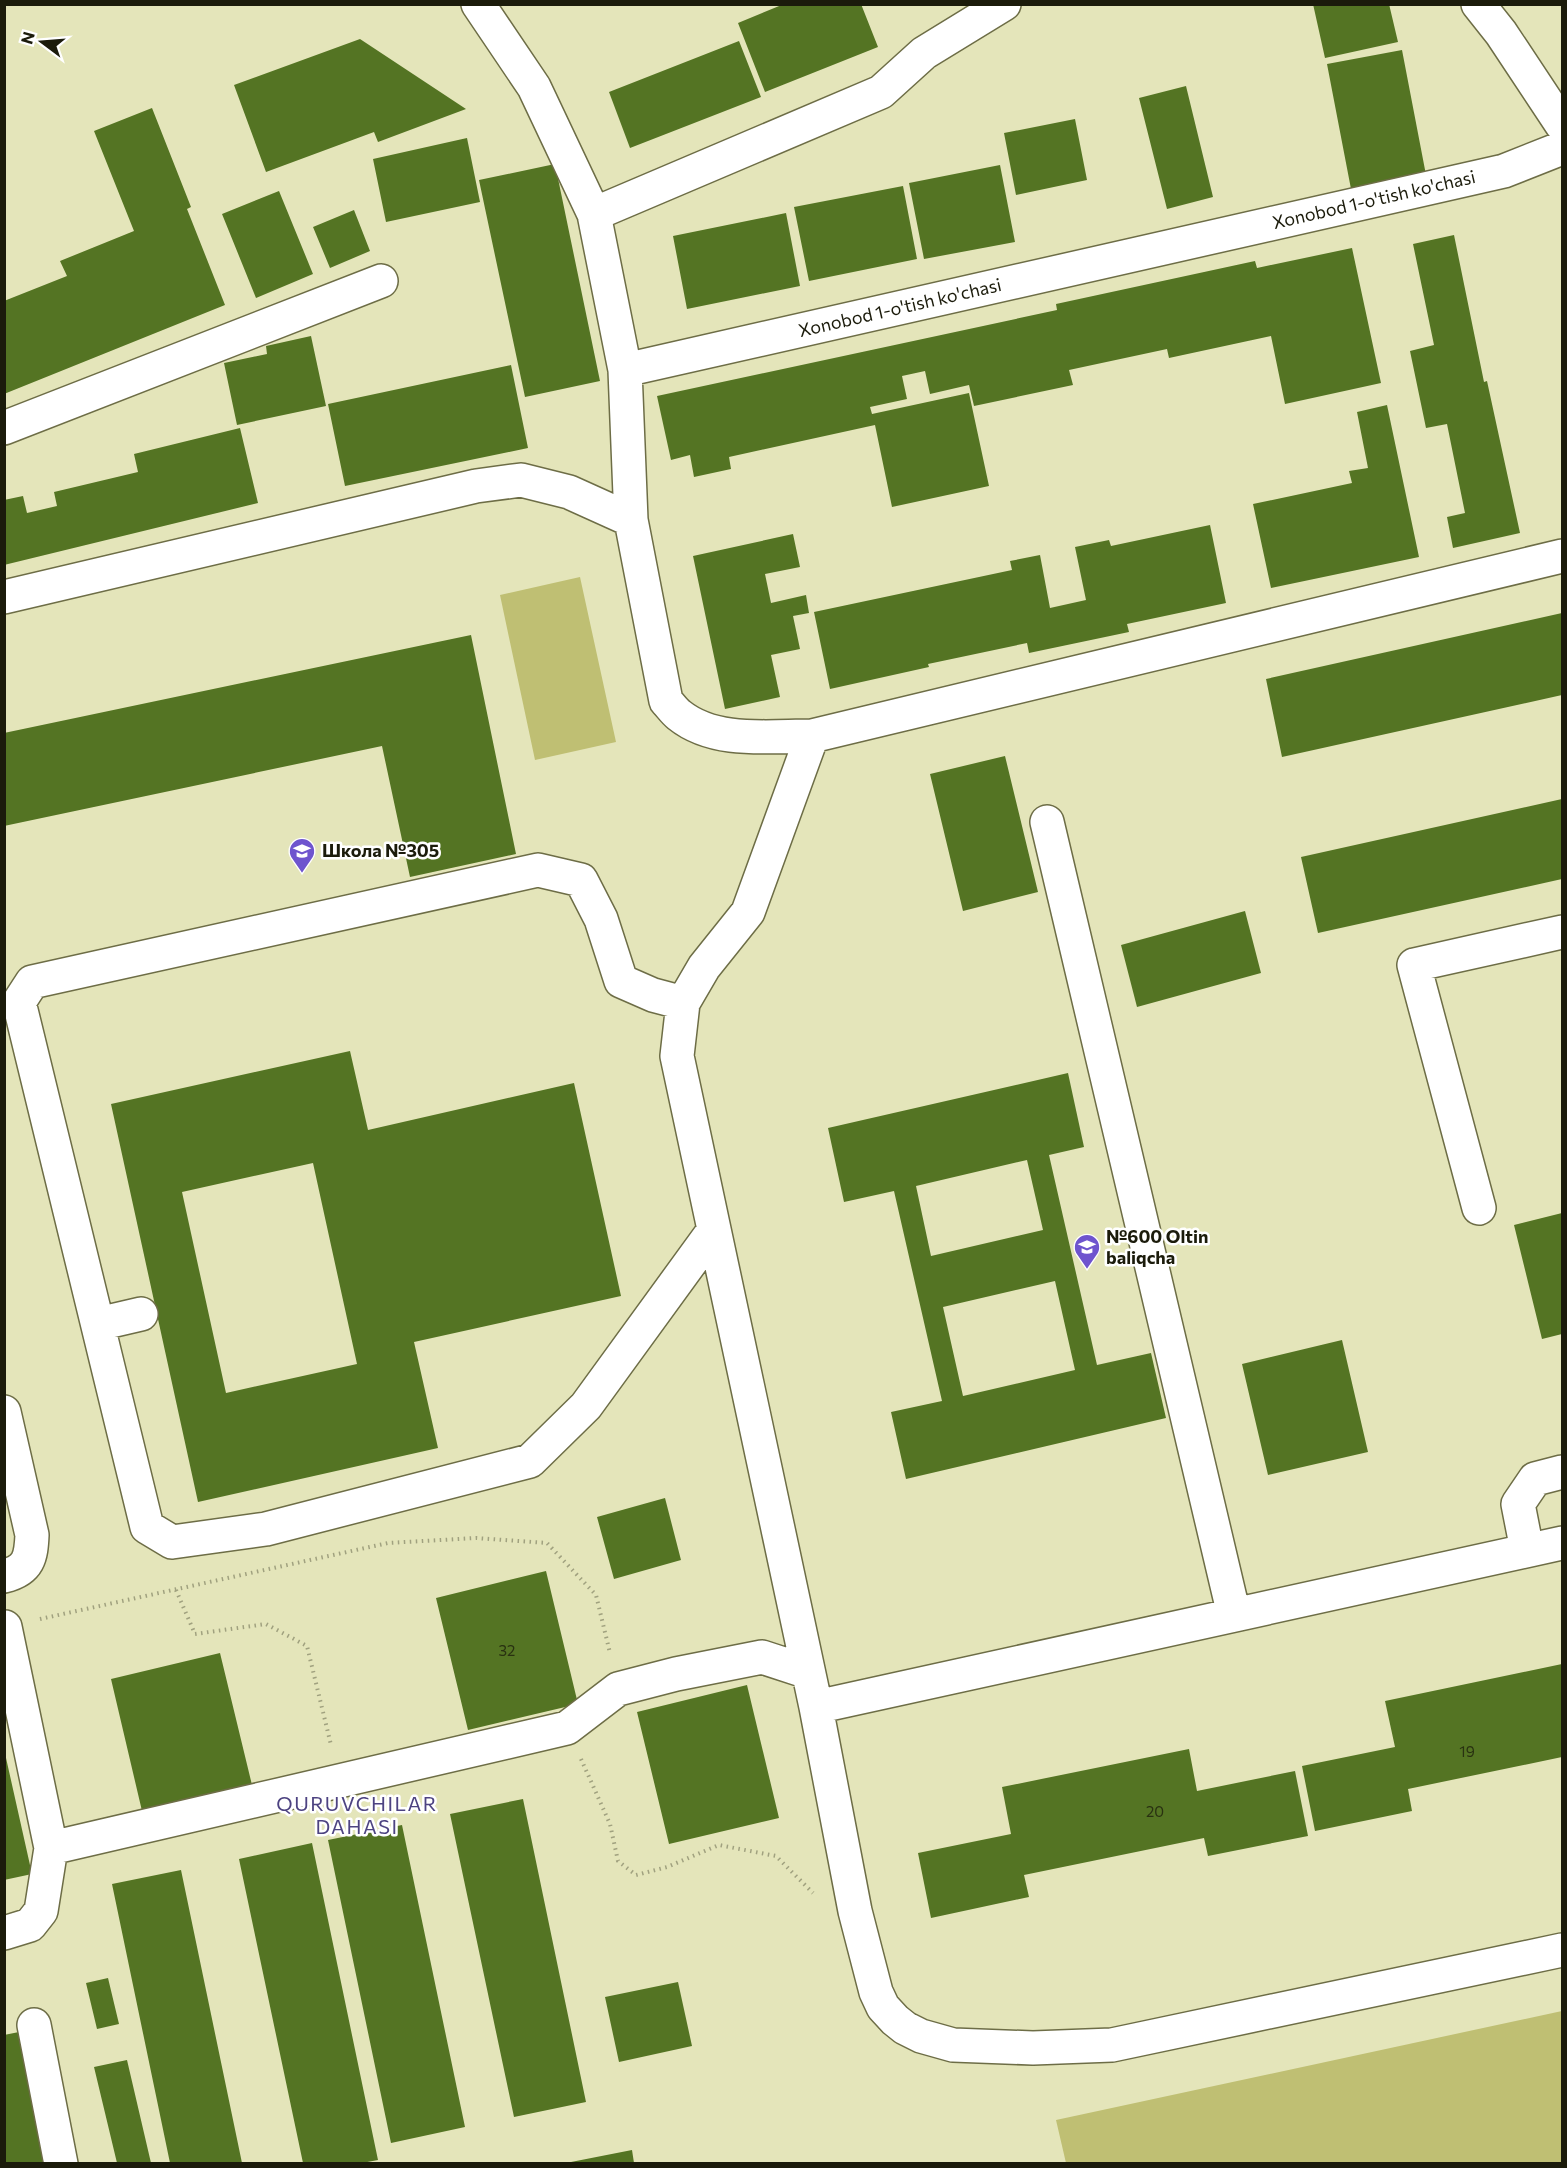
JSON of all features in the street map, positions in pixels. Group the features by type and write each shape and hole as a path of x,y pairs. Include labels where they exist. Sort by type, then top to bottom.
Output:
{"street":[{"path":"478,4 534,87 594,214 625,370 631,520 666,701 679,715 700,728 736,736 812,736 1563,556"},
{"path":"594,214 881,92 924,53 1004,4"},
{"path":"1478,4 1501,33 1563,125"},
{"name":"Xonobod 1-o'tish ko'chasi","path":"625,370 1504,171 1563,148"},
{"path":"4,428 381,281"},
{"path":"4,597 476,486 521,480 569,492 631,520"},
{"path":"812,736 748,912 704,967 682,1003 677,1056 816,1707 855,1911 876,1992 883,2007 905,2028 921,2036 953,2045 1033,2048 1112,2045 1563,1950"},
{"path":"1047,822 1234,1615"},
{"path":"682,1003 652,995 621,981 601,919 582,880 538,870 32,982 19,1002 147,1527 172,1542 266,1529 530,1461 586,1406 714,1230"},
{"path":"1479,1208 1414,965 1563,932"},
{"path":"98,1324 141,1314"},
{"path":"4,1412 32,1535 31,1555 21,1570 4,1576"},
{"path":"1527,1550 1518,1504 1535,1479 1563,1472"},
{"path":"816,1707 1563,1542"},
{"path":"4,1933 30,1925 40,1911 51,1848 5,1627"},
{"path":"51,1848 567,1728 618,1689 676,1674 762,1657 808,1672"},
{"path":"34,2025 61,2163"}],"path":[{"path":"5,1627 388,1543 476,1538 547,1543 596,1594 618,1689"},
{"path":"176,1589 195,1634 266,1624 307,1646 339,1781"},
{"path":"567,1728 610,1824 618,1861 636,1875 667,1867 719,1845 776,1856 820,1899 855,1911"}],"shaded area":[{"path":"580,577 616,742 535,760 500,595"},
{"path":"1562,2011 1562,2163 1066,2163 1056,2120"}],"building":[{"path":"784,4 861,4 878,47 765,92 738,23"},
{"path":"1313,4 1389,4 1398,42 1325,58"},
{"path":"360,39 466,109 378,142 374,132 266,172 234,85"},
{"path":"739,41 761,97 630,148 609,92"},
{"path":"1402,50 1426,175 1351,189 1327,64"},
{"path":"1186,86 1213,197 1167,209 1139,98"},
{"path":"152,108 191,207 187,209 225,305 4,394 4,301 67,276 60,261 134,231 94,131"},
{"path":"1075,119 1087,180 1016,195 1004,133"},
{"path":"467,138 480,202 386,222 373,159"},
{"path":"555,164 600,381 525,397 479,180"},
{"path":"1000,165 1015,242 924,259 909,183"},
{"path":"903,186 917,259 809,281 794,207"},
{"path":"279,191 313,274 256,298 222,214"},
{"path":"354,210 370,251 330,268 313,227"},
{"path":"786,213 800,286 687,309 673,236"},
{"path":"1454,235 1484,382 1487,381 1520,533 1453,548 1447,517 1465,513 1447,424 1426,428 1410,351 1434,345 1413,244"},
{"path":"1352,248 1381,383 1285,404 1271,336 1169,358 1167,349 1069,370 1073,385 974,406 969,385 930,394 925,371 902,376 907,399 870,407 872,414 969,393 989,486 892,507 875,425 729,457 731,469 694,477 690,455 671,460 657,396 1057,310 1056,304 1255,261 1257,268"},
{"path":"311,336 326,406 237,425 224,363 267,354 266,346"},
{"path":"511,365 528,448 345,486 328,404"},
{"path":"1387,405 1419,557 1271,588 1253,504 1352,483 1349,471 1368,468 1357,412"},
{"path":"240,428 258,503 4,565 4,500 23,496 27,513 57,506 54,492 138,472 134,454"},
{"path":"1210,525 1226,603 1127,624 1129,632 1029,653 1027,643 928,664 929,667 830,689 814,612 1012,570 1010,561 1040,555 1050,608 1086,600 1075,547 1109,540 1111,546"},
{"path":"793,534 800,567 765,574 771,603 806,595 809,613 793,616 800,649 771,655 780,697 725,709 693,556"},
{"path":"1562,613 1562,695 1282,757 1266,679"},
{"path":"471,635 516,854 410,877 382,746 4,826 4,733"},
{"path":"1005,756 1038,892 963,911 930,774"},
{"path":"1562,799 1562,879 1318,933 1301,857"},
{"path":"1245,911 1261,973 1137,1007 1121,945"},
{"path":"350,1051 368,1130 574,1083 621,1296 414,1342 438,1448 198,1502 111,1104","holes":["313,1163 357,1364 226,1393 182,1192"]},
{"path":"1068,1073 1084,1147 1049,1155 1097,1365 1151,1353 1166,1418 906,1479 891,1412 942,1401 894,1191 844,1202 828,1128","holes":["1027,1160 1043,1230 931,1256 916,1186","1055,1281 1075,1370 963,1396 943,1307"]},
{"path":"1562,1213 1562,1334 1542,1339 1514,1225"},
{"path":"1342,1340 1368,1452 1268,1475 1242,1364"},
{"path":"665,1498 681,1560 614,1579 597,1517"},
{"path":"546,1571 578,1704 468,1730 436,1598"},
{"path":"220,1653 252,1785 142,1811 111,1679"},
{"path":"1562,1664 1562,1757 1408,1789 1412,1811 1315,1831 1302,1766 1395,1747 1385,1701"},
{"path":"747,1685 779,1818 669,1844 637,1712"},
{"path":"4,1749 32,1874 4,1880"},
{"path":"1189,1749 1197,1791 1295,1771 1308,1836 1208,1856 1204,1838 1024,1875 1029,1897 931,1918 918,1853 1011,1834 1002,1787"},
{"path":"523,1799 586,2102 514,2117 450,1814"},
{"path":"402,1825 465,2127 391,2143 328,1840"},
{"path":"312,1843 378,2160 362,2163 303,2163 239,1859"},
{"path":"181,1870 242,2163 170,2163 112,1884"},
{"path":"108,1978 119,2024 97,2029 86,1983"},
{"path":"678,1982 692,2046 619,2062 605,1997"},
{"path":"19,2032 48,2163 4,2163 4,2035"},
{"path":"127,2060 151,2163 117,2163 94,2067"},
{"path":"632,2150 634,2163 571,2162"}],"place":[{"name":"Школа №305","path":"302,874"},
{"name":"№600 Oltin baliqcha","path":"1087,1270"}],"district":[{"name":"QURUVCHILAR DAHASI","path":"357,1816"}]}
